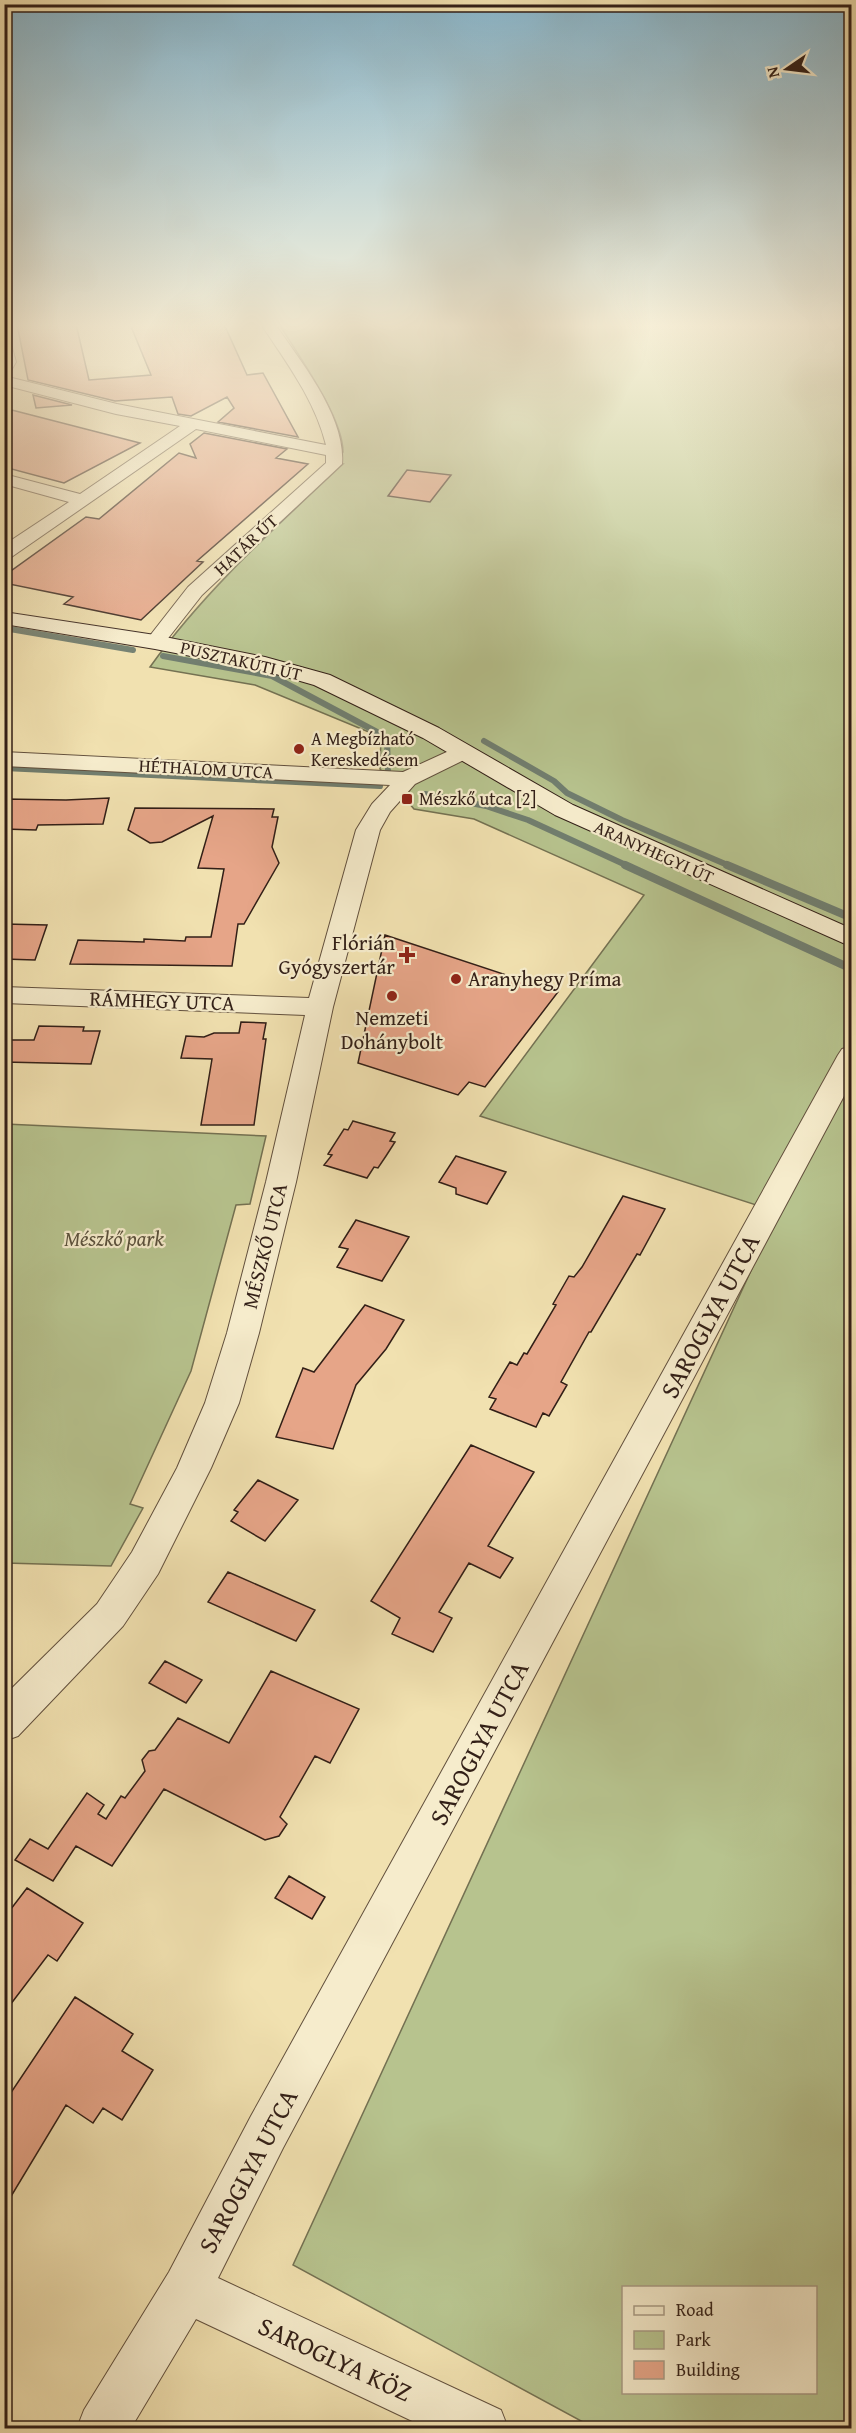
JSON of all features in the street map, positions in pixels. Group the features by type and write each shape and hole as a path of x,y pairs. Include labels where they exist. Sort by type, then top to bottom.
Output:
{"street":[{"path":"4,554 174,438"},
{"path":"259,438 336,452 332,438"},
{"name":"HATÁR ÚT","path":"154,642 170,625 180,607 195,591 334,464 336,452"},
{"path":"4,479 83,500"},
{"name":"PUSZTAKÚTI ÚT","path":"4,618 154,642 265,664 322,680 406,720 462,752"},
{"name":"MÉSZKŐ UTCA","path":"4,1723 110,1615 145,1563 194,1468 222,1403 243,1333 281,1182 320,1007 368,830 380,809 407,779 462,752"},
{"name":"ARANYHEGYI ÚT","path":"462,752 564,810 852,939"},
{"name":"HÉTHALOM UTCA","path":"4,759 407,779"},
{"name":"RÁMHEGY UTCA","path":"4,995 320,1007"},
{"name":"SAROGLYA UTCA","path":"102,2428 186,2289 267,2132 852,1055"},
{"name":"SAROGLYA KÖZ","path":"186,2289 483,2428"}],"green space":[{"path":"341,438 851,438 851,2428 594,2428 293,2265 778,1212 480,1116 644,895 474,819 414,809 380,769 381,737 255,685 150,667 217,586 343,464 334,464 336,452 343,452"},
{"name":"Mészkő park","path":"5,1124 266,1136 250,1204 236,1205 191,1371 130,1504 143,1508 111,1566 5,1563"}],"building":[{"path":"4,438 119,438 140,443 64,483 4,467"},
{"path":"198,438 228,438 287,449 276,458 308,464 197,561 203,562 141,620 64,604 73,597 4,583 4,576 86,517 99,519 179,453 196,458 190,444"},
{"path":"407,470 451,475 430,502 388,496"},
{"path":"109,798 103,824 38,825 36,830 4,829 4,799"},
{"path":"135,808 274,809 272,817 278,817 272,847 279,863 244,924 238,924 232,966 70,964 78,940 144,942 144,939 185,941 186,937 211,937 224,869 198,868 213,816 162,842 150,843 128,830"},
{"path":"4,924 47,925 35,960 4,959"},
{"path":"385,935 558,992 485,1087 469,1082 458,1095 358,1063"},
{"path":"241,1022 266,1023 263,1039 266,1039 254,1125 201,1125 212,1059 181,1058 186,1036 204,1037 214,1033 239,1033"},
{"path":"39,1026 84,1027 83,1031 100,1031 91,1064 4,1062 4,1040 34,1040"},
{"path":"353,1121 395,1133 390,1141 395,1142 378,1168 374,1167 367,1178 324,1165 332,1155 328,1154 344,1129 348,1130"},
{"path":"456,1156 506,1172 487,1204 456,1194 456,1188 439,1182"},
{"path":"623,1196 665,1209 640,1255 637,1254 589,1332 561,1382 567,1385 549,1416 543,1413 536,1427 490,1409 496,1399 489,1397 510,1362 517,1365 524,1353 527,1354 556,1305 553,1304 569,1276 574,1277 582,1267"},
{"path":"356,1220 409,1237 382,1281 337,1267 348,1249 339,1247"},
{"path":"365,1305 404,1320 386,1349 356,1385 333,1449 276,1437 303,1368 314,1372"},
{"path":"471,1445 534,1472 488,1546 513,1558 500,1578 469,1563 439,1612 452,1618 433,1652 392,1634 400,1618 371,1601"},
{"path":"258,1480 298,1500 265,1541 231,1521 238,1512 234,1510"},
{"path":"228,1572 315,1610 296,1641 208,1602"},
{"path":"165,1661 202,1680 186,1703 149,1683"},
{"path":"271,1671 359,1709 330,1763 315,1756 280,1817 287,1824 279,1836 265,1840 164,1789 112,1866 76,1846 53,1881 15,1860 30,1839 48,1849 87,1793 104,1805 98,1814 106,1819 121,1796 125,1798 145,1771 142,1760 149,1751 155,1750 178,1718 229,1743"},
{"path":"289,1876 325,1897 312,1919 275,1898"},
{"path":"27,1888 83,1923 57,1961 48,1955 4,2013 4,1918"},
{"path":"75,1997 133,2034 122,2051 153,2070 122,2120 103,2108 93,2123 66,2105 4,2208 4,2103"}],"waterway":[{"path":"4,628 133,650"},
{"path":"163,656 272,676 377,732 387,740 388,770"},
{"path":"484,741 554,781 567,793 622,820 730,866"},
{"path":"4,768 380,786"},
{"path":"425,794 486,806 528,820 628,866"},
{"path":"625,865 852,969"},
{"path":"727,865 852,918"}],"place":[{"name":"A Megbízható Kereskedésem","path":"299,749"},
{"name":"Mészkő utca [2]","path":"407,799"},
{"name":"Flórián Gyógyszertár","path":"407,955"},
{"name":"Aranyhegy Príma","path":"456,979"},
{"name":"Nemzeti Dohánybolt","path":"392,996"}]}
